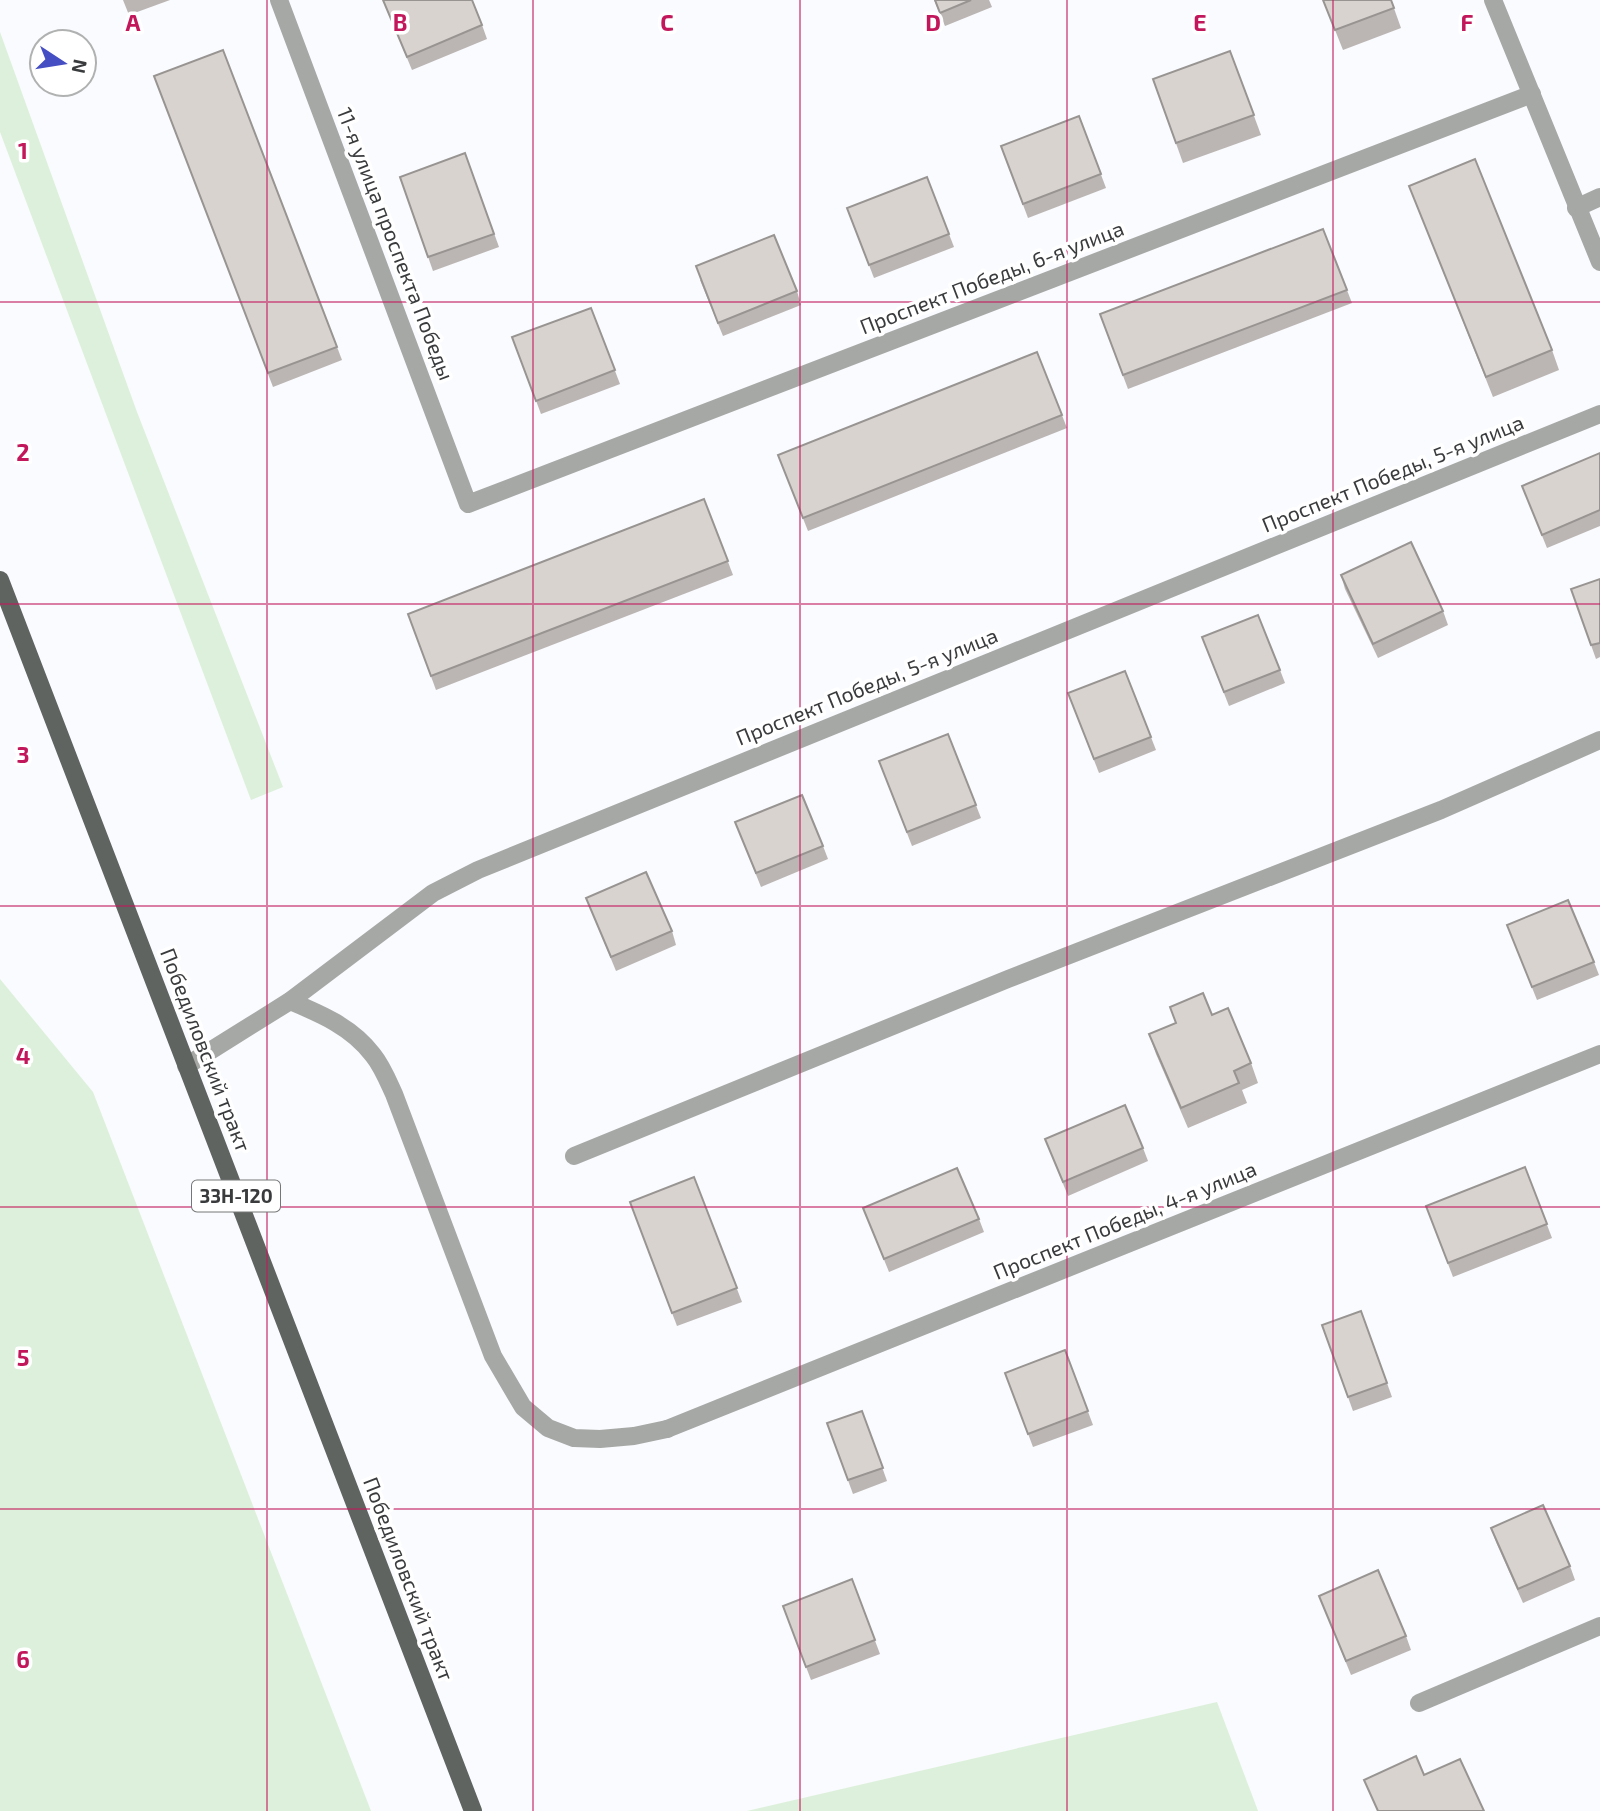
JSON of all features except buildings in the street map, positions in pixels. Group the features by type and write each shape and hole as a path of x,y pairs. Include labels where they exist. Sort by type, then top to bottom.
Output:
{"main road":[{"name":"Победиловский тракт","path":"0,580 473,1811"}],"street":[{"name":"11-я улица проспекта Победы","path":"279,0 468,504"},
{"path":"1493,0 1600,262"},
{"name":"Проспект Победы, 6-я улица","path":"468,504 1532,94"},
{"path":"1576,208 1600,197"},
{"name":"Проспект Победы, 5-я улица","path":"186,1066 290,1001 433,893 478,870 1600,414"},
{"path":"574,1156 995,984 1441,810 1600,740"},
{"name":"Проспект Победы, 4-я улица","path":"290,1001 321,1014 353,1033 374,1056 394,1094 493,1356 523,1407 548,1428 574,1438 634,1436 667,1429 1600,1054"},
{"path":"1419,1703 1600,1626"}],"green space":[{"path":"0,32 137,412 283,787 251,800 0,132"},
{"path":"0,979 93,1092 371,1811 0,1811"},
{"path":"1217,1702 1258,1811 747,1811"}]}
